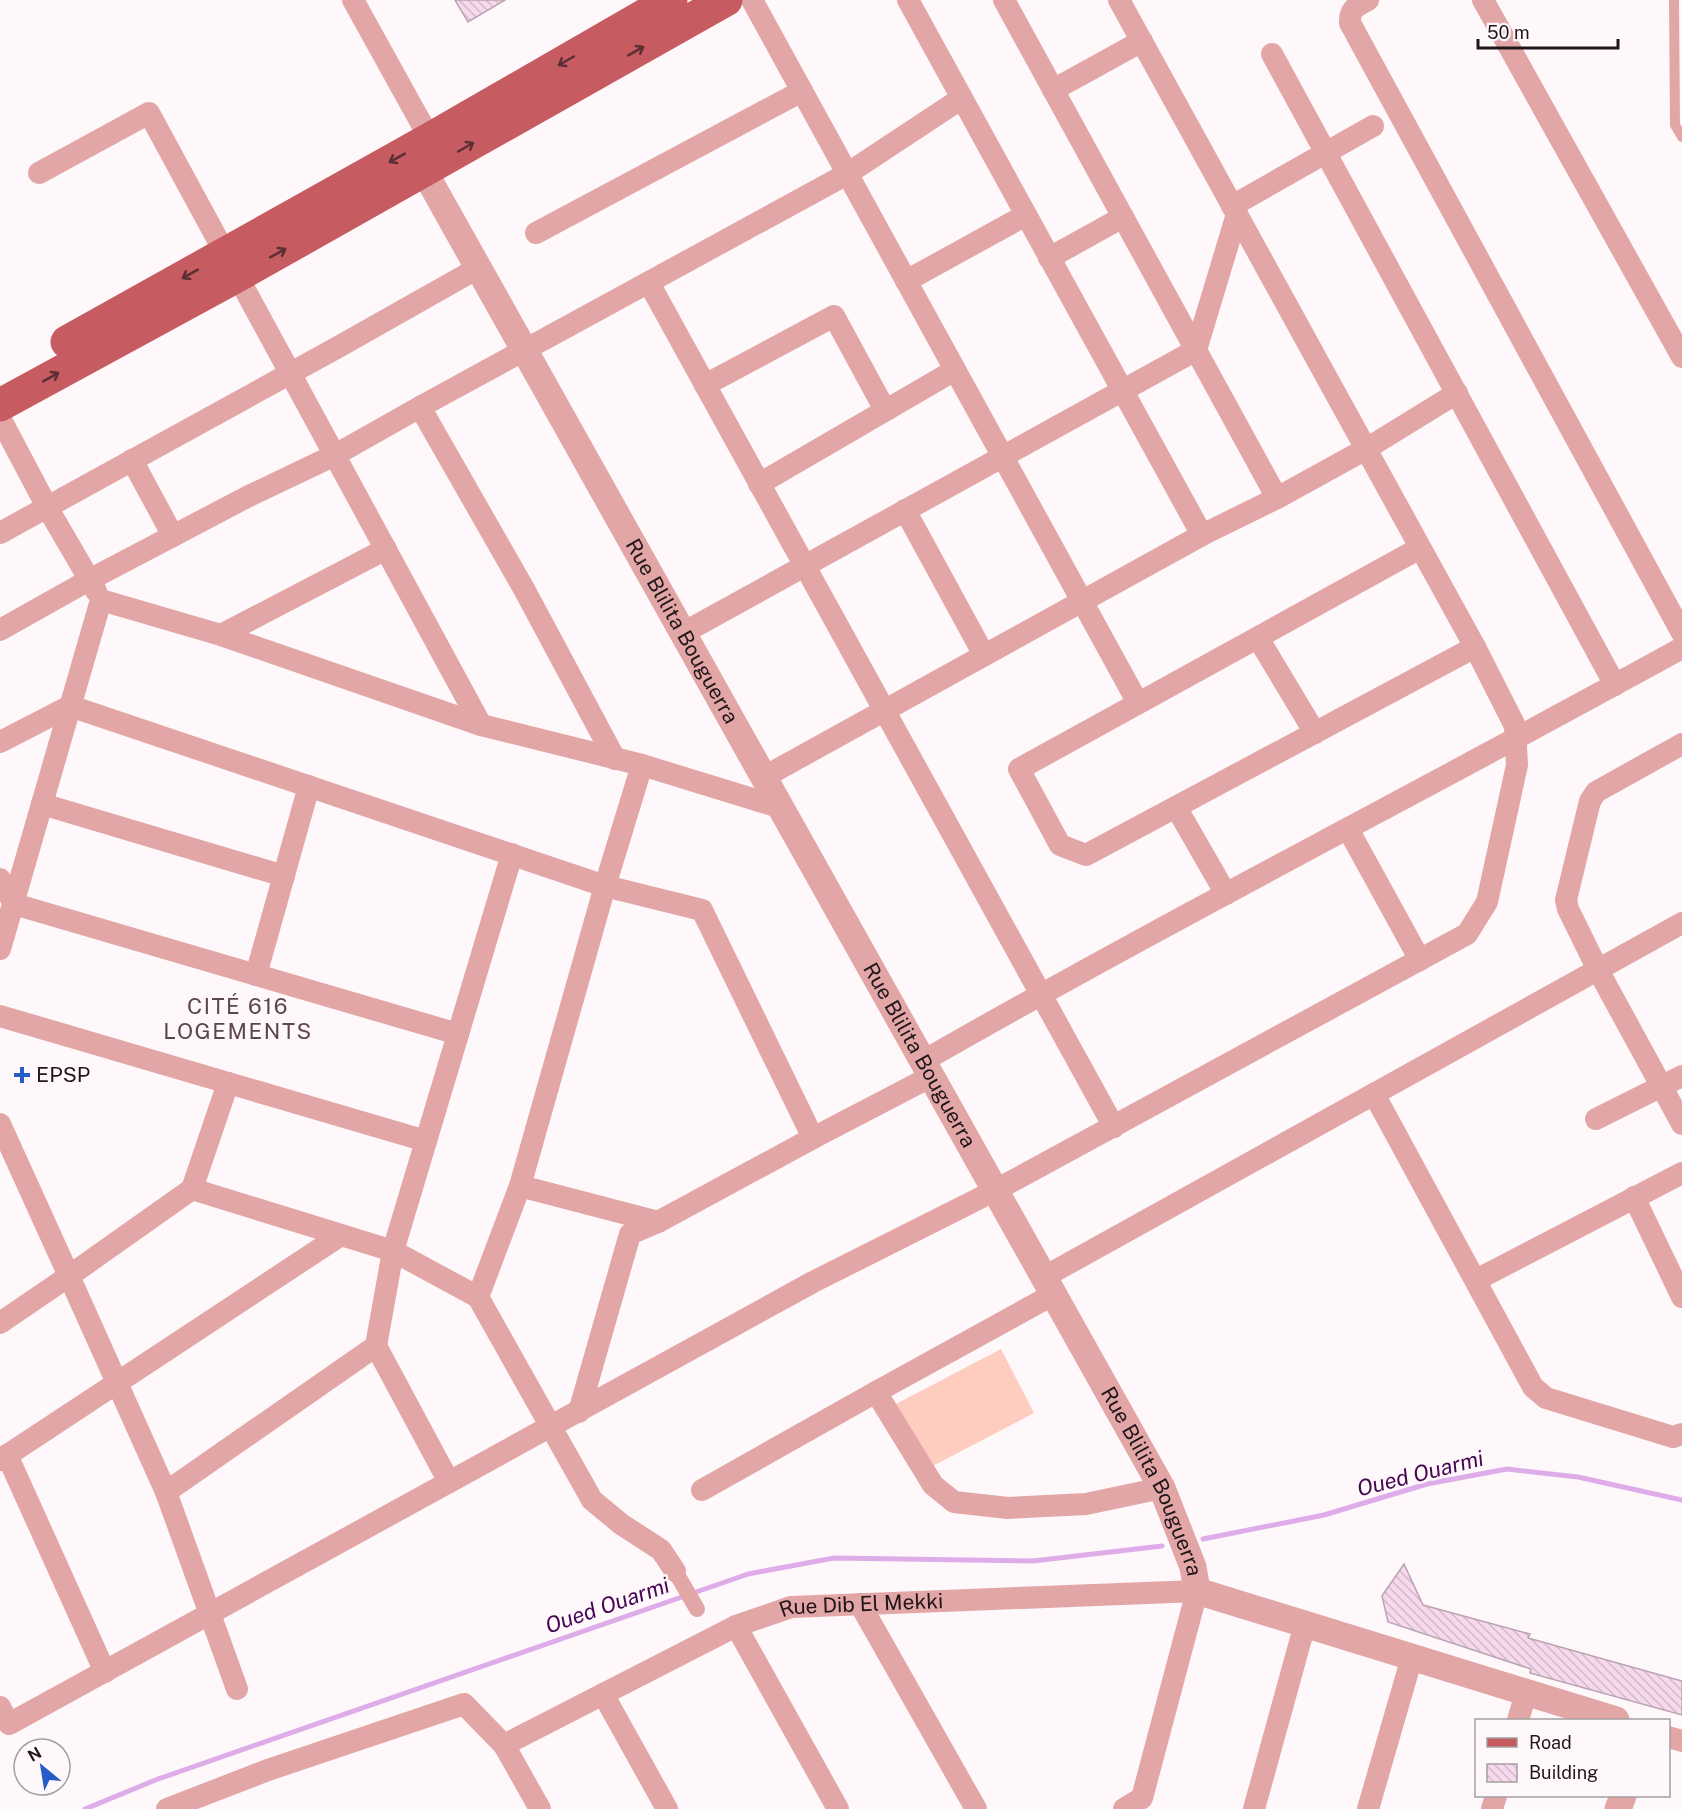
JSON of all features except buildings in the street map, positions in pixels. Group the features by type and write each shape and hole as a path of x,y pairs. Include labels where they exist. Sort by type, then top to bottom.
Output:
{"main road":[{"path":"0,405 232,265 430,139 671,0"},
{"path":"0,379 424,171 726,0"}],"street":[{"path":"353,0 430,139 424,171"},
{"path":"752,0 1138,703"},
{"path":"908,0 1202,535"},
{"path":"1004,0 1277,498"},
{"path":"3,1721 105,1672 813,1282 996,1190 1467,934 1487,902 1517,765 1515,726 1475,647 1119,0"},
{"path":"1368,0 1355,7 1350,15 1350,23 1682,633"},
{"path":"1483,0 1682,357"},
{"path":"1053,90 1142,41"},
{"path":"1272,54 1615,685"},
{"path":"536,233 802,91"},
{"path":"2,625 247,497 335,456 420,406 847,174 962,98"},
{"path":"39,172 149,113 482,725"},
{"path":"683,633 1196,350 1235,210 1326,152 1373,126"},
{"name":"Rue Blilita Bouguerra","path":"424,171 1167,1499 1195,1579 1305,1624 1613,1719"},
{"path":"906,281 1026,215"},
{"path":"1049,258 1123,217"},
{"path":"0,533 291,374 478,268"},
{"path":"649,283 1114,1127"},
{"path":"705,385 834,316 885,410"},
{"path":"759,484 955,370"},
{"path":"764,777 1202,535 1277,498 1366,449 1457,393"},
{"path":"420,406 524,589 615,759"},
{"path":"0,418 47,507 101,600 221,635 482,725 642,765 782,808"},
{"path":"132,460 173,537"},
{"path":"905,510 984,655"},
{"path":"1420,548 1019,769 1060,846 1086,855 1475,647"},
{"path":"221,635 386,549"},
{"path":"0,949 101,600"},
{"path":"1258,638 1316,733"},
{"path":"520,1186 633,1225 658,1222 813,1138 927,1068 1040,994 1682,648"},
{"path":"0,742 70,706 604,886 702,910 813,1138"},
{"path":"1682,744 1596,792 1590,801 1566,900 1568,909 1598,970 1682,1124"},
{"path":"478,1297 520,1186 604,886 642,765"},
{"path":"256,975 309,786"},
{"path":"42,804 285,876"},
{"path":"1176,807 1227,894"},
{"path":"1348,829 1420,960"},
{"path":"449,1482 376,1346 393,1251 512,854"},
{"path":"0,879 14,904 458,1034"},
{"path":"702,1490 876,1392 1049,1286 1374,1094 1682,923"},
{"path":"0,1016 426,1141"},
{"path":"1596,1119 1682,1076"},
{"path":"0,1323 192,1189 228,1083"},
{"path":"1374,1094 1533,1387 1546,1398 1673,1437 1682,1434"},
{"path":"0,1124 6,1151 69,1276 166,1492 237,1689"},
{"path":"1476,1280 1682,1173"},
{"path":"192,1189 393,1251 478,1297 592,1500 621,1524 661,1550 697,1609"},
{"path":"1634,1197 1682,1297"},
{"path":"579,1412 633,1225"},
{"path":"105,1672 4,1458 341,1235"},
{"path":"166,1492 376,1346"},
{"path":"876,1392 933,1485 954,1502 1008,1508 1167,1499"},
{"path":"1124,1809 1142,1798 1195,1579"},
{"name":"Rue Dib El Mekki","path":"504,1745 736,1626 791,1607 1195,1579"},
{"path":"860,1604 976,1809"},
{"path":"1254,1809 1305,1624"},
{"path":"736,1626 838,1809"},
{"path":"1368,1809 1412,1657"},
{"path":"1518,1719 1526,1693"},
{"path":"603,1694 667,1809"},
{"path":"167,1809 268,1770 464,1704 504,1745 540,1809"}],"lane":[{"path":"1674,0 1675,125 1682,137"}],"shaded area":[{"path":"1001,1349 1034,1413 929,1468 896,1404"}],"waterway":[{"name":"Oued Ouarmi","path":"1203,1539 1324,1515 1427,1484 1507,1469 1578,1477 1682,1500"},
{"name":"Oued Ouarmi","path":"85,1809 158,1779 748,1574 834,1558 1033,1561 1162,1546"}],"place":[{"name":"EPSP","path":"22,1075"}],"district":[{"name":"CITÉ 616 LOGEMENTS","path":"238,1018"}]}
